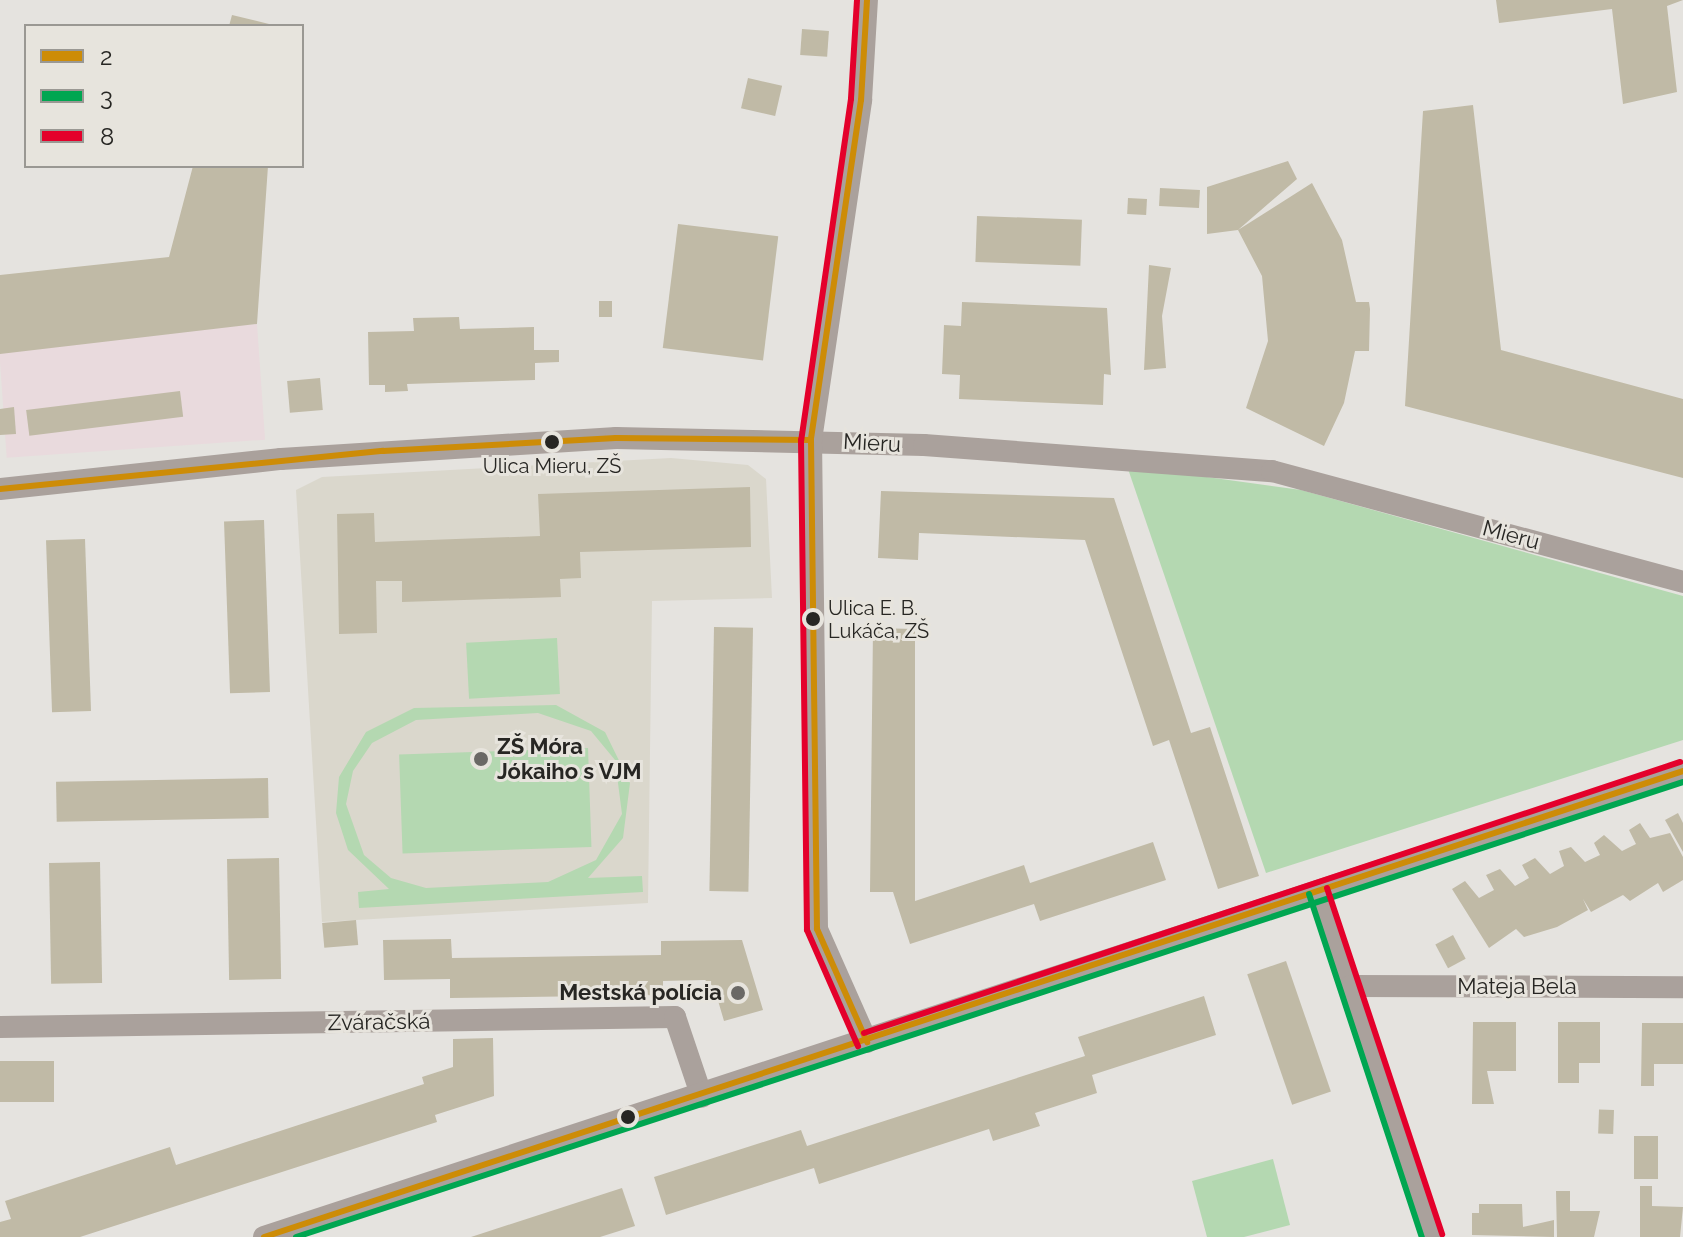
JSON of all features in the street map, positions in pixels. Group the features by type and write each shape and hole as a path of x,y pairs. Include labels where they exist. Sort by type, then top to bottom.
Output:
{"street":[{"path":"867,0 861,100 811,440 817,929 867,1042"},
{"name":"Mieru","path":"0,489 415,449 616,438 811,440 1272,471 1683,582"},
{"path":"264,1237 313,1229 1683,771"},
{"path":"1318,891 1433,1237"},
{"name":"Mateja Bela","path":"1351,986 1683,987"},
{"name":"Zváračská","path":"0,1027 675,1017 702,1097"}],"shaded area":[{"path":"257,324 265,440 7,458 0,342"},
{"name":"ZŠ Móra Jókaiho s VJM","path":"671,458 748,465 766,479 772,598 652,601 648,903 322,922 296,490 322,477"}],"green space":[{"path":"1127,466 1301,490 1683,596 1683,740 1266,873"},
{"path":"557,638 560,694 469,699 466,643"},
{"path":"556,705 605,732 630,783 623,838 588,878 642,876 643,892 359,908 358,892 389,889 348,850 336,813 339,777 366,732 414,708","holes":["538,713 591,731 615,760 622,814 596,860 548,882 426,888 391,878 364,855 346,804 353,771 372,743 416,720"]},
{"path":"588,748 591,847 403,854 399,755"},
{"path":"1273,1159 1290,1225 1244,1237 1207,1237 1192,1181"}],"building":[{"path":"1496,0 1683,0 1667,6 1677,92 1623,104 1612,9 1499,23"},
{"path":"232,15 269,24 230,24"},
{"path":"802,29 829,31 827,57 800,55"},
{"path":"748,78 782,86 775,116 741,108"},
{"path":"1473,105 1501,350 1683,399 1683,478 1405,406 1423,111"},
{"path":"1288,161 1297,179 1238,230 1207,234 1207,187"},
{"path":"192,168 268,168 257,324 0,354 0,275 169,257"},
{"path":"1312,183 1342,240 1356,302 1369,302 1369,351 1355,351 1344,403 1324,446 1246,408 1268,341 1262,276 1238,230"},
{"path":"1160,188 1200,190 1199,208 1159,206"},
{"path":"1128,198 1147,199 1146,215 1127,214"},
{"path":"977,216 1082,220 1080,266 975,262"},
{"path":"678,224 778,236 763,360 663,348"},
{"path":"1149,265 1171,268 1162,316 1166,368 1144,370"},
{"path":"599,301 612,301 612,317 599,317"},
{"path":"962,302 1107,308 1111,375 1104,374 1103,405 959,399 960,375 942,374 944,325 961,326"},
{"path":"459,317 460,329 534,327 534,350 559,350 559,362 535,363 535,380 407,384 408,391 385,392 385,385 369,385 368,332 414,331 413,318"},
{"path":"320,378 323,410 290,413 287,381"},
{"path":"180,391 183,417 29,436 26,410"},
{"path":"14,407 16,434 0,435 0,409"},
{"path":"750,487 751,547 580,552 581,578 560,579 561,597 402,602 402,581 376,581 377,633 339,634 337,514 374,513 375,542 540,536 538,494"},
{"path":"881,491 1114,498 1191,733 1210,727 1259,876 1218,889 1169,740 1153,746 1085,540 919,533 918,560 878,558"},
{"path":"264,520 270,692 230,693 224,521"},
{"path":"85,539 91,711 52,712 46,540"},
{"path":"714,627 753,628 748,892 709,891"},
{"path":"873,628 915,629 915,901 1024,865 1030,883 1153,842 1166,880 1040,921 1034,904 910,944 893,892 870,892"},
{"path":"268,778 269,818 57,822 56,782"},
{"path":"1678,813 1683,823 1683,852 1665,820"},
{"path":"1640,823 1650,838 1670,833 1683,857 1683,880 1663,892 1658,883 1630,901 1623,895 1591,912 1583,899 1588,910 1557,927 1524,937 1516,929 1489,948 1452,889 1465,881 1479,898 1494,890 1486,875 1500,869 1515,886 1529,878 1522,865 1535,858 1550,874 1564,866 1559,851 1571,847 1585,862 1600,855 1594,843 1604,835 1622,851 1636,844 1629,830"},
{"path":"279,858 281,979 229,980 227,859"},
{"path":"100,862 102,983 51,984 49,863"},
{"path":"356,920 358,945 324,948 322,923"},
{"path":"1453,935 1466,959 1448,968 1435,944"},
{"path":"451,939 452,958 661,955 661,941 742,940 763,1010 724,1021 714,987 705,980 663,981 663,995 450,998 450,979 384,980 383,940"},
{"path":"1286,961 1331,1091 1292,1105 1247,974"},
{"path":"1204,996 1216,1035 1092,1075 1097,1093 1035,1113 1040,1126 993,1141 989,1129 819,1184 814,1168 666,1215 654,1177 801,1130 807,1146 1085,1056 1078,1037"},
{"path":"1473,1022 1516,1022 1516,1071 1487,1071 1494,1104 1472,1104"},
{"path":"1558,1022 1600,1022 1600,1063 1579,1063 1579,1083 1558,1083"},
{"path":"1642,1023 1683,1023 1683,1064 1654,1064 1654,1086 1641,1086"},
{"path":"493,1038 494,1096 435,1115 437,1122 80,1237 0,1237 0,1222 11,1219 5,1201 170,1147 176,1165 424,1084 422,1077 453,1067 453,1039"},
{"path":"0,1061 54,1061 54,1102 0,1102"},
{"path":"1599,1109 1614,1110 1613,1134 1598,1133"},
{"path":"1634,1136 1658,1136 1658,1179 1634,1179"},
{"path":"1640,1186 1652,1186 1652,1206 1683,1207 1680,1237 1640,1237"},
{"path":"622,1188 635,1226 600,1237 471,1237"},
{"path":"1556,1191 1570,1191 1570,1211 1600,1211 1594,1237 1557,1237"},
{"path":"1479,1204 1522,1204 1523,1227 1554,1220 1554,1237 1472,1235 1472,1213 1479,1213"}],"transit line":[{"name":"8","path":"857,0 851,99 801,440 807,930 858,1046"},
{"name":"2","path":"867,0 861,100 811,440 817,929 867,1042"},
{"name":"2","path":"0,489 383,451 616,438 811,440"},
{"name":"8","path":"864,1033 1680,762"},
{"name":"2","path":"264,1237 1683,771"},
{"name":"3","path":"296,1237 1683,782"},
{"name":"8","path":"1327,888 1442,1234"},
{"name":"3","path":"1309,894 1422,1237"}],"place":[{"name":"Ulica Mieru, ZŠ","path":"552,442"},
{"name":"Ulica E. B. Lukáča, ZŠ","path":"813,619"},
{"name":"ZŠ Móra Jókaiho s VJM","path":"481,759"},
{"name":"Mestská polícia","path":"738,993"}]}
